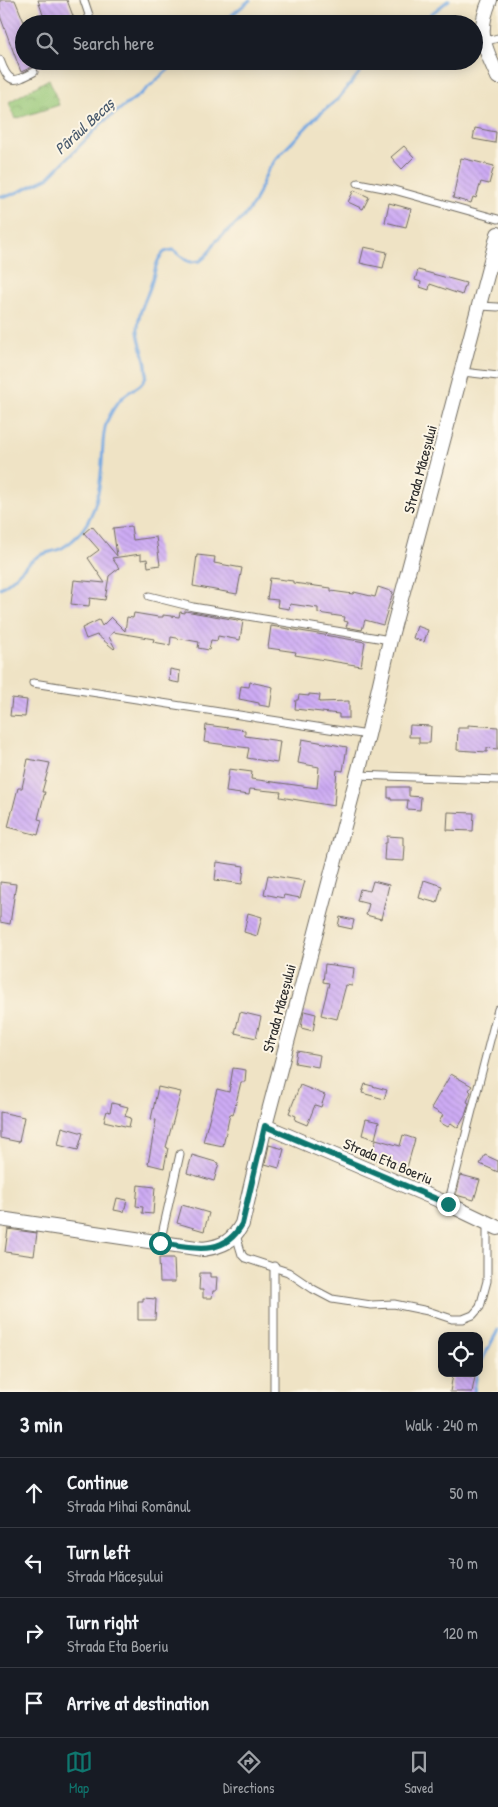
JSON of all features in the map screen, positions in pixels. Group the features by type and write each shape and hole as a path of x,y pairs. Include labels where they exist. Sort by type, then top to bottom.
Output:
{"street":[{"path":"490,0 483,24 483,42 498,77"},
{"name":"Strada Măceșului","path":"231,1240 242,1224 265,1126 368,735 390,640 463,372 498,234"},
{"name":"Strada Eta Boeriu","path":"265,1126 448,1204 493,1226"},
{"path":"0,1219 203,1248 215,1247 231,1240"}],"lane":[{"path":"84,0 89,15"},
{"path":"483,42 498,38"},
{"path":"0,60 5,75 10,79 18,80 34,72"},
{"path":"358,183 394,190 498,219"},
{"path":"480,306 498,307"},
{"path":"463,372 498,376"},
{"path":"149,596 193,607 390,640"},
{"path":"33,684 368,735"},
{"path":"357,775 498,780"},
{"path":"448,1204 497,1013"},
{"path":"160,1243 180,1154"},
{"path":"231,1240 242,1256 288,1272 332,1299 371,1305 394,1304 428,1311 452,1319 463,1319 473,1315 480,1307 487,1281 493,1226"},
{"path":"274,1266 274,1392"}],"green space":[{"path":"49,79 59,105 15,119 9,102"}],"building":[{"path":"0,0 15,0 21,15 15,15 15,56 0,16"},
{"path":"38,0 67,0 73,15 43,15"},
{"path":"475,128 496,132 495,143 473,139"},
{"path":"404,146 414,157 402,169 391,157"},
{"path":"461,158 494,166 489,184 481,182 476,198 473,197 471,203 453,198"},
{"path":"354,190 369,197 363,209 348,202"},
{"path":"389,203 411,209 406,227 385,222"},
{"path":"364,247 387,252 383,268 360,263"},
{"path":"418,270 466,283 462,295 430,284 429,290 420,287 421,282 415,280"},
{"path":"92,526 117,556 113,528 131,526 133,540 156,537 160,565 148,567 147,559 141,560 141,554 112,558 119,568 109,576 105,600 90,598 89,606 71,604 74,580 105,583 88,558 99,550 84,533"},
{"path":"197,555 215,557 214,563 242,568 237,594 193,586"},
{"path":"270,578 331,588 331,591 353,594 354,592 375,597 378,587 393,592 383,625 365,620 362,630 346,627 348,622 344,621 345,617 318,613 318,608 290,604 289,609 277,607 278,600 267,599"},
{"path":"185,611 243,621 240,640 218,636 217,641 211,640 209,650 198,648 199,642 171,637 170,645 153,642 154,639 113,632 109,637 114,649 97,635 86,639 82,628 99,620 102,626 111,617 125,631 127,617 133,618 134,613 158,617 163,617 163,615 179,617 180,612 185,613"},
{"path":"271,626 365,642 361,666 295,655 296,652 268,648"},
{"path":"417,626 428,630 424,642 413,638"},
{"path":"170,669 180,671 179,683 169,681"},
{"path":"250,682 273,687 270,707 239,699 241,686 249,687"},
{"path":"309,694 320,695 319,702 349,701 349,718 339,718 339,714 295,709 296,700 298,700 299,695 309,696"},
{"path":"12,698 27,700 25,717 10,716"},
{"path":"206,725 245,730 245,736 280,741 277,763 247,758 249,748 204,742"},
{"path":"410,725 431,726 430,743 419,743 419,737 409,737"},
{"path":"468,725 498,727 498,749 487,748 487,752 457,750 458,728 468,728"},
{"path":"302,739 347,747 343,771 337,770 334,806 280,797 281,792 250,789 249,795 226,792 229,769 252,772 251,779 317,788 319,767 298,763"},
{"path":"28,759 50,763 42,792 45,792 38,819 42,820 38,835 8,827 18,788 22,788"},
{"path":"388,787 409,787 409,796 421,797 420,810 407,809 408,800 391,800 391,798 388,798"},
{"path":"448,812 474,813 473,831 447,830"},
{"path":"387,836 403,837 403,846 405,846 404,861 384,860"},
{"path":"217,862 244,866 242,884 215,880"},
{"path":"268,875 305,881 300,898 284,895 283,898 264,894"},
{"path":"424,880 442,886 437,903 419,898"},
{"path":"373,881 389,885 381,919 366,915 369,904 357,901 360,889 370,891"},
{"path":"0,882 16,884 10,924 0,922"},
{"path":"248,913 262,917 257,936 244,932"},
{"path":"340,917 354,920 352,929 338,926"},
{"path":"325,964 354,968 352,986 346,985 337,1019 321,1015 329,983 323,982"},
{"path":"304,1011 316,1014 313,1031 301,1028"},
{"path":"240,1012 261,1017 256,1038 235,1033"},
{"path":"297,1051 320,1055 318,1067 295,1063"},
{"path":"233,1068 246,1070 245,1082 241,1082 233,1115 230,1114 223,1146 203,1142 217,1089 229,1092"},
{"path":"451,1074 472,1086 469,1090 471,1092 465,1116 458,1128 451,1123 448,1127 439,1122 443,1115 431,1108"},
{"path":"365,1084 387,1090 384,1099 362,1093"},
{"path":"300,1085 325,1095 321,1107 315,1105 307,1125 295,1120 296,1116 289,1113"},
{"path":"158,1087 181,1092 166,1147 168,1148 164,1168 148,1164 156,1120 151,1119"},
{"path":"112,1103 128,1107 125,1116 131,1118 129,1127 104,1121 107,1111 110,1112"},
{"path":"0,1112 24,1117 19,1142 0,1138"},
{"path":"366,1119 379,1122 375,1139 362,1135"},
{"path":"62,1127 83,1133 78,1150 58,1145"},
{"path":"403,1135 415,1139 406,1171 392,1166 393,1164 371,1158 376,1139 400,1146"},
{"path":"269,1145 284,1149 279,1168 265,1164"},
{"path":"192,1155 219,1163 214,1181 187,1173"},
{"path":"485,1155 498,1161 498,1172 480,1164"},
{"path":"461,1175 480,1180 474,1200 456,1195"},
{"path":"138,1185 155,1187 153,1214 142,1213 143,1207 136,1206"},
{"path":"117,1198 127,1200 124,1212 114,1210"},
{"path":"182,1205 209,1213 204,1231 177,1223"},
{"path":"8,1229 37,1233 34,1256 5,1252"},
{"path":"159,1258 174,1258 175,1282 160,1282"},
{"path":"200,1273 210,1273 210,1277 217,1277 216,1291 213,1291 212,1298 203,1298 203,1290 199,1290"},
{"path":"143,1298 156,1299 155,1320 138,1320 138,1301 143,1301"},
{"path":"452,1377 475,1377 472,1392 450,1392"}],"waterway":[{"name":"Pârâul Becaș","path":"232,15 250,0"},
{"path":"430,15 449,0"},
{"name":"Pârâul Becaș","path":"0,196 8,196 48,178 103,122 142,93 168,70"},
{"path":"0,588 10,582 27,564 37,557 62,548 73,540 88,522 97,499 105,426 119,401 140,385 146,376 147,371 138,325 156,265 162,254 173,250 191,262 200,261 206,256 216,241 244,217 254,203 267,172 276,159 315,118 338,99 362,70"},
{"path":"483,1358 498,1330"},
{"path":"474,1392 476,1377"}],"route":[{"path":"160,1243 203,1248 215,1247 225,1244 236,1235 242,1224 265,1126 448,1204"}]}
